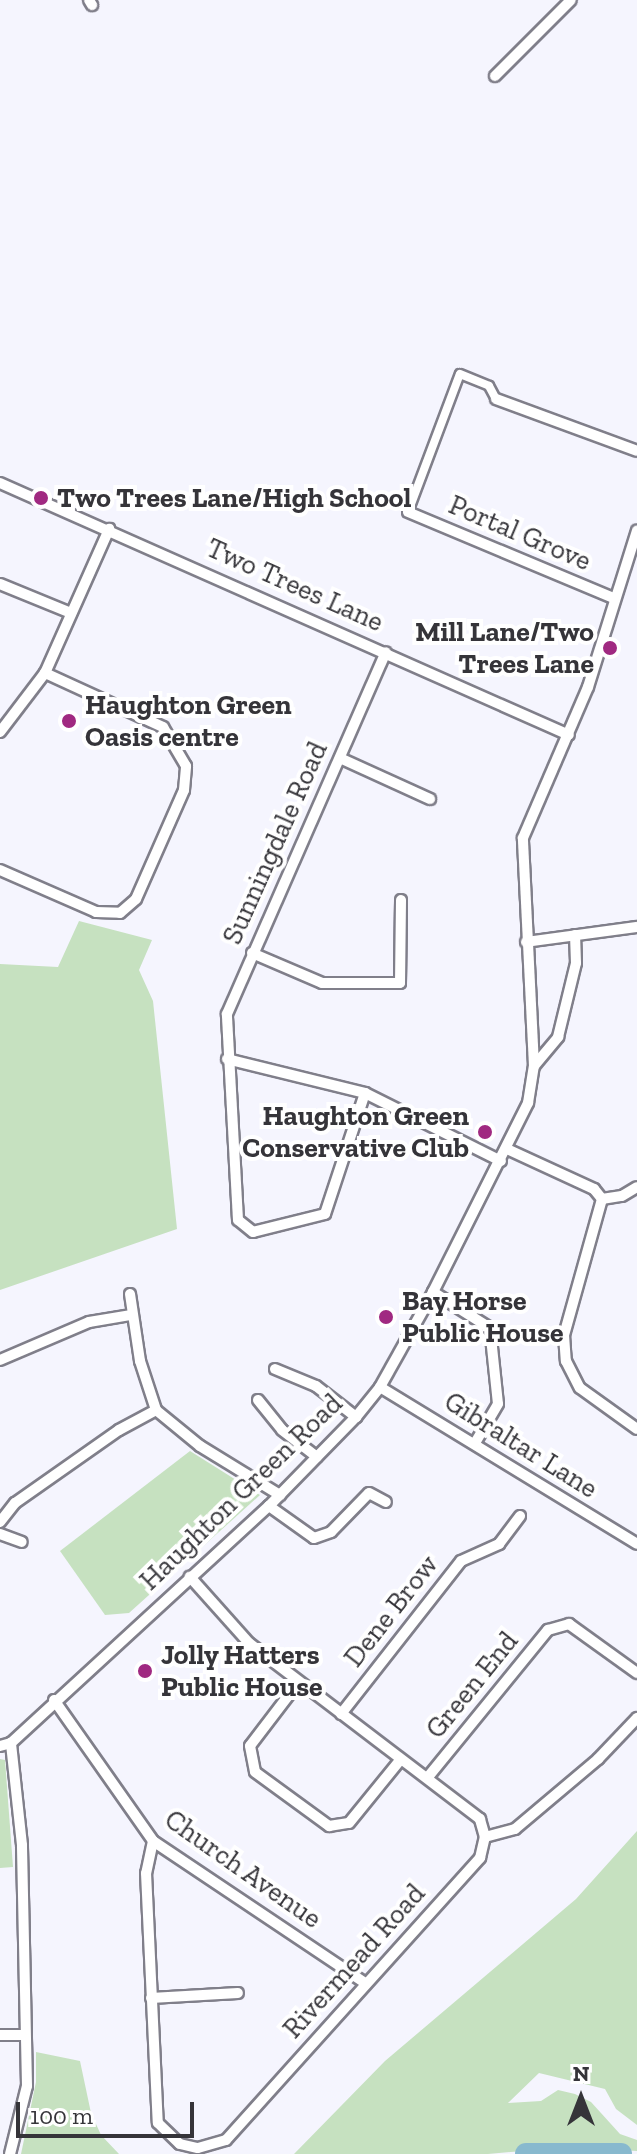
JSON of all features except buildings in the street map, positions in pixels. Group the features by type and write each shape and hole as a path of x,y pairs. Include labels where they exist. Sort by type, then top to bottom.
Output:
{"street":[{"path":"495,76 571,0"},
{"path":"408,512 460,374 489,386 496,399 637,451"},
{"name":"Two Trees Lane","path":"0,483 569,735"},
{"name":"Portal Grove","path":"408,512 614,598"},
{"path":"0,732 45,673 109,529"},
{"name":"Haughton Green Road","path":"5,1744 269,1506 356,1417 380,1387 433,1292 528,1103 534,1066 523,838 569,735 637,531"},
{"path":"0,584 71,613"},
{"name":"Sunningdale Road","path":"365,1093 325,1214 253,1232 238,1220 227,1014 386,652"},
{"path":"0,870 96,912 120,913 136,899 184,790 186,766 163,727 45,673"},
{"path":"340,758 430,799"},
{"path":"252,953 322,983 400,983 401,900"},
{"path":"526,942 637,927"},
{"name":"Haughton Green Road","path":"534,1066 558,1037 576,963 575,935"},
{"path":"227,1059 365,1093 501,1161"},
{"path":"507,1149 594,1189 602,1199"},
{"path":"602,1199 622,1196 637,1187"},
{"path":"602,1199 564,1335 566,1361 580,1388 637,1429"},
{"path":"433,1292 490,1328 498,1404 475,1443"},
{"path":"130,1294 131,1315 156,1410 200,1446 280,1495"},
{"path":"0,1360 89,1322 131,1315"},
{"path":"275,1369 316,1386 356,1417"},
{"name":"Gibraltar Lane","path":"380,1387 637,1544"},
{"path":"258,1400 282,1430 317,1457"},
{"path":"0,1522 15,1503 156,1410"},
{"path":"269,1506 314,1538 331,1532 369,1493 386,1502"},
{"name":"Dene Brow","path":"341,1714 461,1561 499,1544 520,1516"},
{"path":"0,1534 22,1542"},
{"path":"190,1577 249,1643 480,1819 485,1837 515,1829 598,1759 637,1718"},
{"name":"Green End","path":"428,1777 548,1630 569,1624 637,1673"},
{"path":"298,1683 250,1746 255,1772 329,1826 349,1823 401,1759"},
{"name":"Church Avenue","path":"54,1700 153,1841 365,1983"},
{"path":"5,1744 22,1845 27,2086 10,2154"},
{"name":"Rivermead Road","path":"153,1841 146,1873 158,2123 180,2144 198,2148 226,2140 480,1858 485,1837"},
{"path":"151,1998 238,1993"},
{"path":"0,2035 25,2035"}],"green space":[{"path":"79,921 152,940 139,970 153,1001 177,1229 0,1290 0,964 58,967"},
{"path":"190,1451 260,1495 129,1613 105,1615 60,1551"},
{"path":"0,1759 5,1760 13,1867 0,1868"},
{"path":"637,1831 637,2125 616,2109 605,2089 539,2073 508,2103 541,2101 558,2090 575,2094 591,2102 620,2134 637,2140 637,2151 569,2147 488,2154 294,2154 385,2061 576,1899"},
{"path":"36,2052 80,2061 91,2113 101,2135 119,2154 21,2154 36,2082"}],"waterway":[{"path":"526,2154 621,2154"}],"place":[{"name":"Two Trees Lane/High School","path":"41,498"},
{"name":"Mill Lane/Two Trees Lane","path":"610,648"},
{"name":"Haughton Green Oasis centre","path":"69,721"},
{"name":"Haughton Green Conservative Club","path":"485,1132"},
{"name":"Bay Horse Public House","path":"386,1317"},
{"name":"Jolly Hatters Public House","path":"145,1671"}]}
